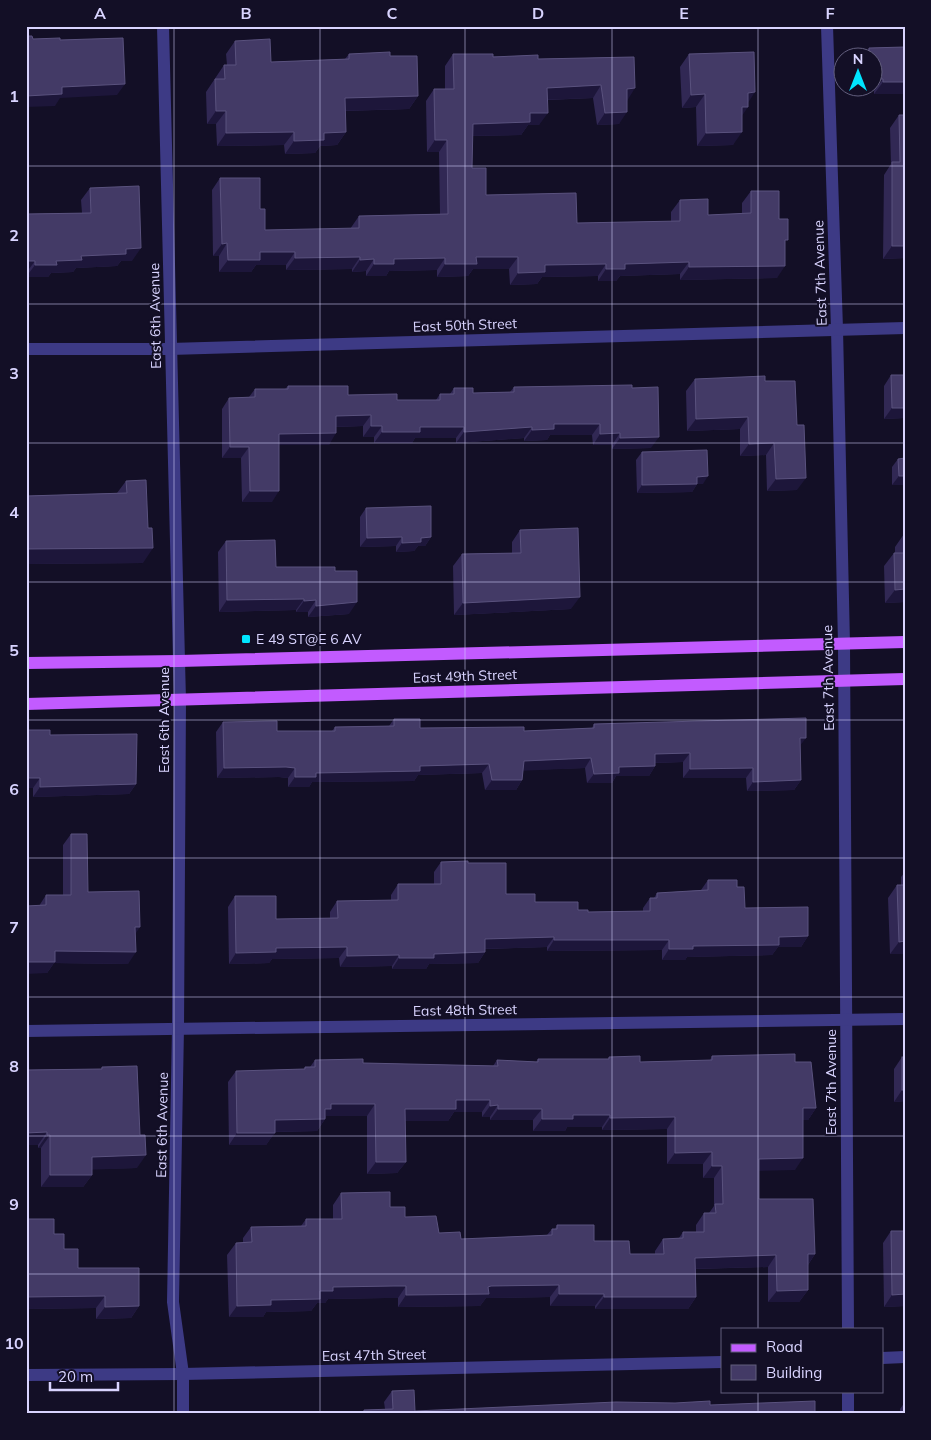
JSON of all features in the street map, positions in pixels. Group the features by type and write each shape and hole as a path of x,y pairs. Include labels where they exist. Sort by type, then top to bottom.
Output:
{"main road":[{"name":"East 49th Street","path":"26,663 179,661 905,642"},
{"name":"East 49th Street","path":"26,704 905,679"}],"street":[{"name":"East 6th Avenue","path":"163,26 180,700 178,1028 173,1302 183,1374 183,1414"},
{"name":"East 7th Avenue","path":"827,26 837,329 844,644 848,1328"},
{"name":"East 50th Street","path":"26,349 170,349 905,328"},
{"name":"East 48th Street","path":"26,1031 846,1021 905,1018"},
{"path":"884,1358 905,1357"},
{"name":"East 47th Street","path":"26,1375 183,1374 721,1362"},
{"path":"848,1392 848,1414"}],"building":[{"path":"26,36 32,36 33,39 60,38 60,40 123,38 125,84 62,87 62,94 26,96"},
{"path":"270,39 271,62 349,59 349,54 390,52 390,56 417,56 418,96 345,98 346,132 324,133 324,140 294,141 294,132 226,133 226,111 216,111 215,79 225,79 224,65 236,65 235,41"},
{"path":"905,47 905,82 884,82 884,48 869,48"},
{"path":"754,52 755,92 748,93 748,107 742,107 742,132 706,133 705,94 691,95 689,54"},
{"path":"453,54 493,54 493,57 538,55 538,59 634,57 635,88 627,89 627,112 605,113 601,85 547,88 548,113 530,113 530,122 473,124 472,168 486,168 486,195 576,193 577,223 680,221 680,200 708,199 708,215 751,213 751,191 779,191 779,219 788,219 788,240 785,240 785,266 689,267 689,262 625,264 625,269 606,269 606,264 545,265 545,272 518,273 518,257 476,257 477,264 445,264 445,258 394,259 394,264 374,264 374,259 360,260 360,257 295,258 295,252 260,252 260,260 228,260 227,243 222,244 220,178 260,178 260,209 265,209 265,230 359,228 359,216 448,214 447,140 435,140 434,89 454,89"},
{"path":"899,115 905,115 905,246 892,246 892,162 900,162"},
{"path":"139,186 141,248 126,249 126,254 81,256 82,260 56,261 57,265 35,265 35,261 26,261 26,214 91,213 90,188"},
{"path":"891,375 905,375 905,408 892,408"},
{"path":"765,376 765,381 795,381 797,425 804,425 806,478 776,479 774,443 749,444 748,417 696,419 695,379"},
{"path":"632,385 632,388 658,387 659,437 620,438 620,433 600,434 600,424 554,424 554,429 532,430 532,427 464,432 464,427 420,427 420,432 382,432 382,426 371,426 371,415 336,416 336,433 279,434 279,491 250,491 249,447 230,447 229,398 255,397 255,389 288,389 288,386 348,386 348,395 397,394 397,400 440,400 440,394 454,394 454,388 473,388 473,393 514,392 514,387"},
{"path":"707,450 708,476 697,477 697,484 642,485 642,452"},
{"path":"905,458 905,476 899,476 898,459"},
{"path":"146,480 148,528 152,528 153,548 26,549 26,496 127,493 126,481"},
{"path":"431,506 431,537 421,538 421,542 402,543 402,537 367,538 366,508"},
{"path":"578,528 580,597 463,603 462,554 521,553 520,530"},
{"path":"275,540 276,567 335,567 335,571 357,571 357,602 316,606 316,600 304,601 304,599 227,600 226,541"},
{"path":"894,553 905,553 905,589 895,590"},
{"path":"806,718 806,738 800,738 801,780 753,782 753,768 690,769 690,753 655,754 655,766 619,767 619,773 594,774 591,758 524,761 522,780 492,780 489,764 420,766 420,771 316,773 316,777 295,777 295,768 286,767 224,768 223,722 277,721 277,731 335,731 335,727 394,726 394,719 420,719 420,728 524,727 524,731 594,728 594,724"},
{"path":"26,730 50,730 50,735 137,734 136,784 40,787 40,778 26,778"},
{"path":"71,834 87,834 88,892 139,891 140,927 135,927 136,952 55,951 55,962 26,962 26,906 46,905 46,895 71,895"},
{"path":"468,861 468,863 506,863 506,894 535,894 535,902 578,902 578,910 588,910 588,912 650,911 650,898 657,898 657,893 708,890 708,880 737,880 737,887 744,887 745,908 808,907 808,936 779,937 779,945 693,946 693,949 669,949 669,940 554,940 554,937 485,939 485,952 434,954 434,958 399,958 399,955 347,956 347,947 276,948 276,952 236,953 235,896 276,896 276,919 338,918 337,901 398,900 398,884 441,884 441,862"},
{"path":"897,885 905,885 905,941 899,942"},
{"path":"795,1054 795,1062 811,1062 816,1108 803,1108 803,1158 759,1159 759,1199 813,1199 815,1254 808,1254 808,1290 777,1291 776,1255 695,1258 696,1297 604,1297 604,1294 559,1294 559,1285 491,1286 488,1287 489,1294 406,1295 406,1286 333,1287 333,1291 320,1291 320,1299 271,1300 271,1305 237,1306 236,1243 252,1242 251,1227 306,1226 306,1219 342,1219 341,1193 390,1192 390,1207 405,1207 405,1217 436,1216 439,1233 460,1232 461,1239 552,1235 552,1229 557,1229 557,1225 594,1225 594,1241 629,1241 630,1254 664,1254 663,1239 683,1238 683,1232 704,1232 704,1213 716,1213 715,1204 723,1204 722,1166 712,1166 712,1152 675,1153 675,1117 610,1118 610,1115 573,1115 573,1119 542,1119 542,1109 498,1109 498,1105 490,1106 490,1100 456,1100 456,1109 405,1109 406,1162 376,1162 375,1104 331,1104 331,1109 325,1109 325,1119 275,1120 275,1133 237,1133 236,1071 305,1069 305,1067 315,1067 315,1060 363,1059 363,1063 498,1066 497,1060 538,1062 538,1059 609,1059 609,1057 640,1056 640,1062 712,1060 712,1056"},
{"path":"902,1057 905,1057 905,1090 902,1090"},
{"path":"137,1066 140,1135 145,1135 146,1155 92,1157 92,1175 50,1175 50,1135 47,1135 47,1132 26,1133 26,1070 102,1069 102,1067"},
{"path":"26,1195 28,1195 28,1219 54,1219 54,1234 64,1234 64,1249 78,1249 78,1268 139,1268 139,1306 105,1307 105,1296 26,1297"},
{"path":"891,1231 905,1231 905,1294 892,1295"},
{"path":"414,1390 415,1411 616,1402 675,1403 710,1401 710,1405 815,1401 815,1414 364,1414 364,1410 393,1409 392,1391"},
{"path":"319,1413 319,1414 301,1414"}],"place":[{"name":"E 49 ST@E 6 AV","path":"246,639"}]}
